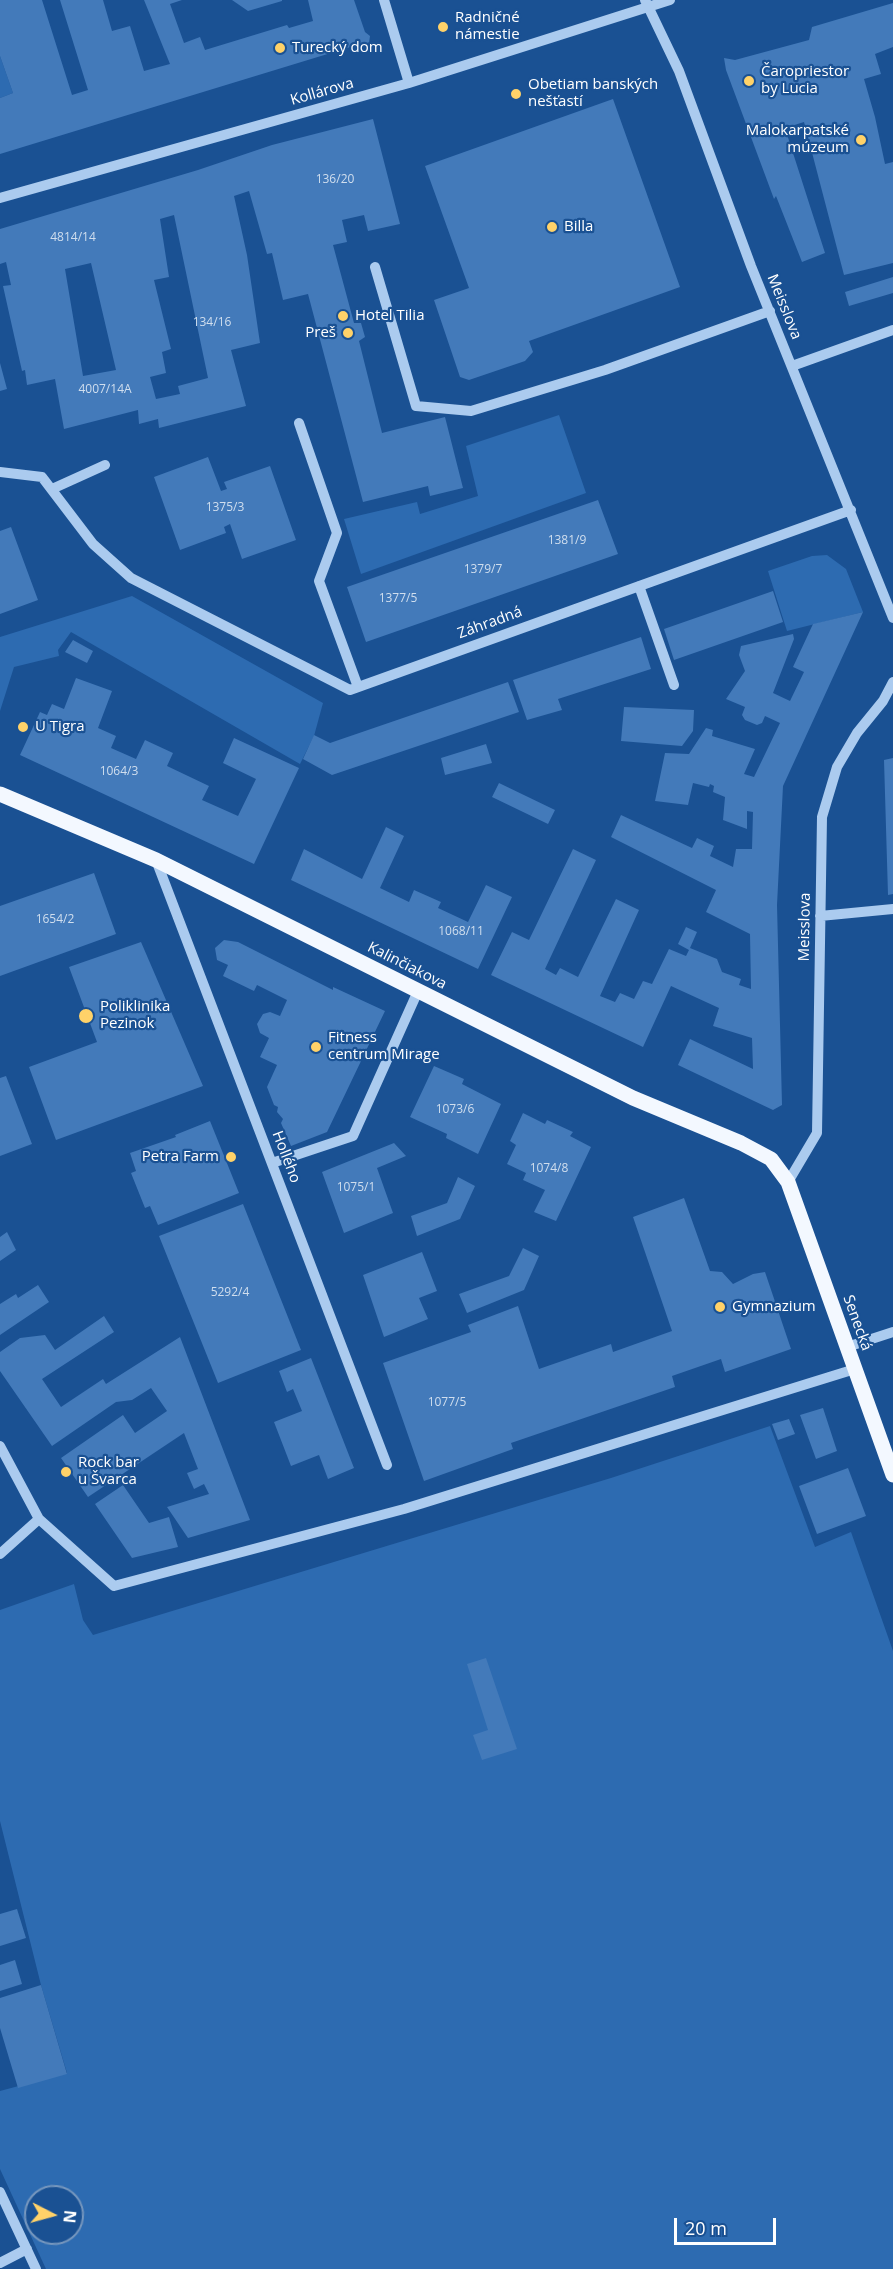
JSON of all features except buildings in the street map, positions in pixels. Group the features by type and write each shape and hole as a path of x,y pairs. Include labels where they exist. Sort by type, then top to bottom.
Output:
{"main road":[{"name":"Kalinčiakova","path":"0,794 156,860 633,1098 759,1151 779,1168 788,1182"},
{"name":"Senecká","path":"788,1182 893,1475"}],"street":[{"path":"384,0 410,83"},
{"name":"Kollárova","path":"0,198 410,83 647,3 670,0"},
{"name":"Meisslova","path":"647,3 679,71 770,311 891,603 893,618"},
{"path":"375,267 416,406 471,411 605,370 770,311"},
{"path":"792,366 893,330"},
{"path":"299,423 337,533 318,581 354,689"},
{"path":"52,489 105,465"},
{"path":"0,472 42,477 93,544 131,578 150,590 354,689"},
{"name":"Záhradná","path":"354,689 851,510"},
{"path":"639,586 674,686"},
{"name":"Meisslova","path":"788,1182 818,1133 822,817 837,767 857,734 883,701 893,682"},
{"name":"Hollého","path":"156,860 387,1465"},
{"path":"820,916 893,909"},
{"path":"272,1163 353,1136 418,991"},
{"path":"847,1347 893,1332"},
{"path":"0,1446 39,1519 114,1586 404,1509 855,1370"},
{"path":"0,1554 39,1519"},
{"path":"0,2192 36,2269"},
{"path":"0,2263 27,2249"}],"shaded area":[{"path":"0,56 13,93 0,98"},
{"path":"559,415 586,493 361,574 344,519 417,502 420,514 478,496 466,446"},
{"path":"827,555 846,569 863,612 787,631 768,571 812,556"},
{"path":"132,596 323,703 314,736 300,764 71,632 58,650 59,656 14,667 0,711 0,637"},
{"path":"770,1426 815,1547 851,1532 893,1651 893,2269 46,2269 35,2245 84,2245 84,2185 24,2185 24,2221 0,2169 0,2091 67,2073 41,1985 0,1821 0,1610 74,1584 83,1620 93,1635 611,1478"}],"place":[{"name":"Radničné námestie","path":"443,27"},
{"name":"Turecký dom","path":"280,48"},
{"name":"Čaropriestor by Lucia","path":"749,81"},
{"name":"Obetiam banských nešťastí","path":"516,94"},
{"name":"Malokarpatské múzeum","path":"861,140"},
{"name":"Billa","path":"552,227"},
{"name":"Hotel Tilia","path":"343,316"},
{"name":"Preš","path":"348,333"},
{"name":"U Tigra","path":"23,727"},
{"name":"Poliklinika Pezinok","path":"86,1016"},
{"name":"Fitness centrum Mirage","path":"316,1047"},
{"name":"Petra Farm","path":"231,1157"},
{"name":"Gymnazium","path":"720,1307"},
{"name":"Rock bar u Švarca","path":"66,1472"}]}
